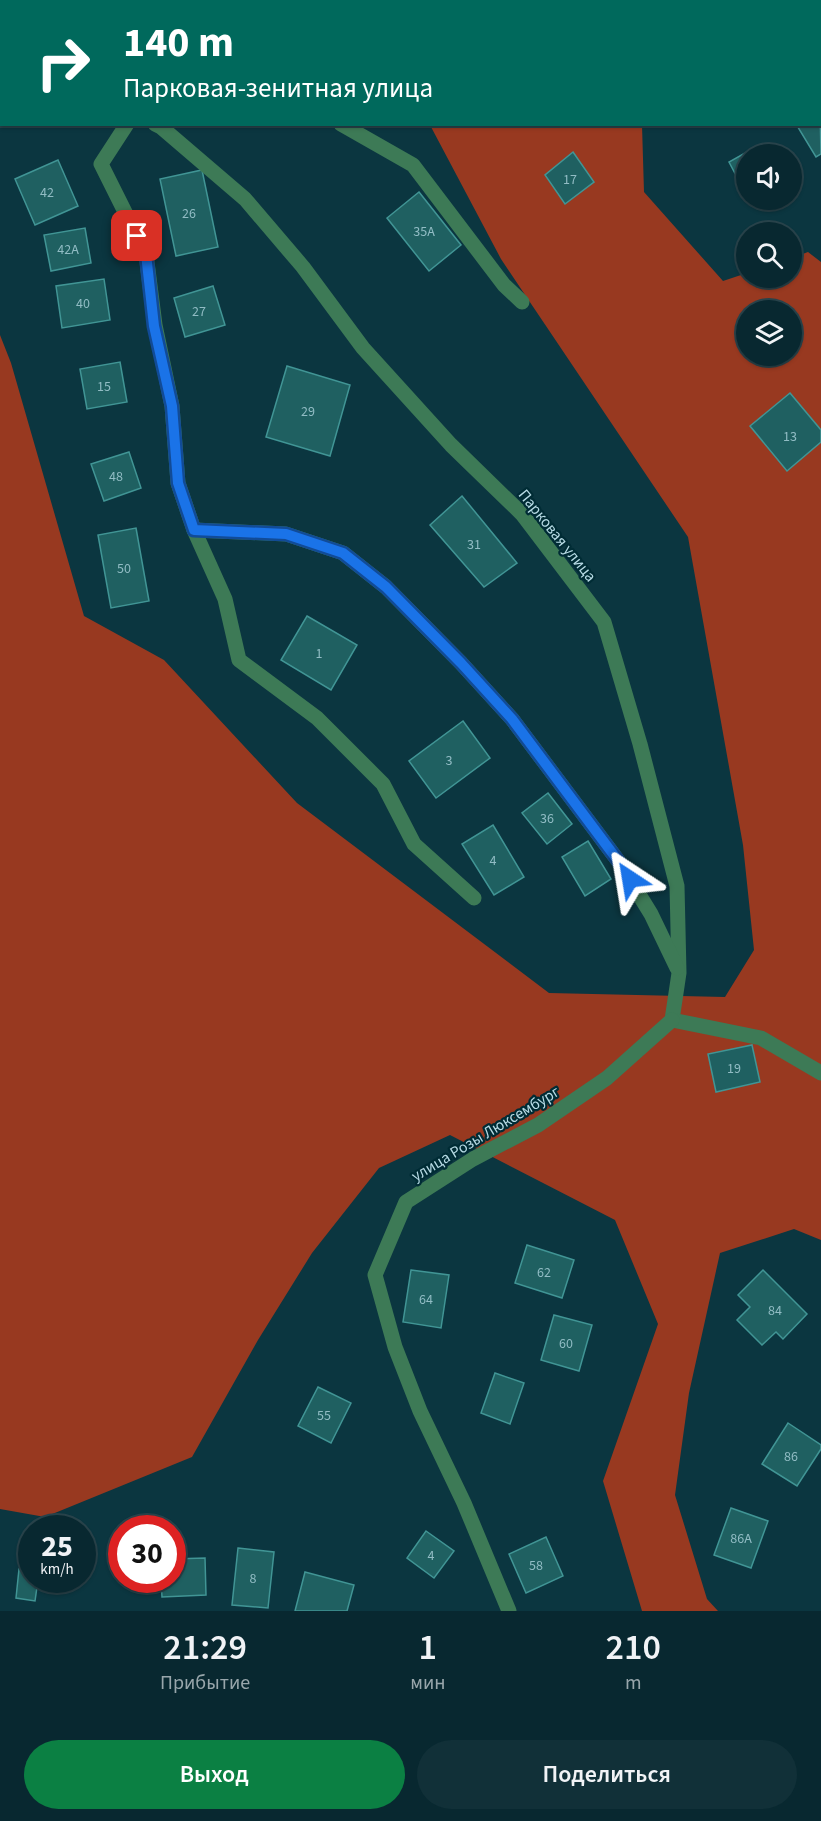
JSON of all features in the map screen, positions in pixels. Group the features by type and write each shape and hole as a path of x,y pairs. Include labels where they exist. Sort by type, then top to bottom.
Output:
{"street":[{"path":"126,126 101,164 146,254 154,326 172,406 178,483 194,530 225,599 239,660 317,718 383,784 414,844 474,898"},
{"name":"Парковая улица","path":"158,126 245,199 303,267 363,348 450,445 522,514 604,622 640,744 677,886 679,973 672,1020"},
{"path":"345,126 413,165 504,285 522,302"},
{"path":"194,530 286,534 343,553 386,587 512,719 619,862 651,914 679,973"},
{"path":"672,1020 761,1038 821,1073"},
{"name":"улица Розы Люксембург","path":"509,1611 464,1503 416,1400 395,1347 375,1275 406,1202 473,1159 538,1125 607,1078 672,1020"}],"shaded area":[{"path":"431,126 642,126 644,192 723,281 736,277 736,288 802,288 802,254 808,252 821,262 821,1240 794,1229 720,1253 689,1393 675,1495 707,1599 718,1611 642,1611 603,1481 658,1324 615,1220 450,1135 379,1168 312,1253 258,1340 192,1457 50,1515 34,1515 0,1509 0,335 11,363 84,616 164,660 297,803 549,993 725,997 754,950 743,845 688,537 501,259"}],"building":[{"path":"797,126 820,126 821,154 816,157"},
{"path":"573,152 594,182 565,204 545,175"},
{"path":"736,158 736,175 729,162"},
{"path":"58,160 78,206 35,225 15,179"},
{"path":"202,170 218,247 176,256 160,179"},
{"path":"419,192 461,245 429,271 387,218"},
{"path":"85,228 91,263 51,271 44,235"},
{"path":"104,279 110,320 62,328 56,286"},
{"path":"213,286 225,325 185,337 174,298"},
{"path":"120,362 127,402 87,409 80,369"},
{"path":"287,366 350,385 330,456 266,437"},
{"path":"790,393 821,430 821,442 787,471 750,426"},
{"path":"129,452 141,488 104,501 91,464"},
{"path":"462,496 517,563 484,587 430,525"},
{"path":"136,528 149,601 111,608 98,535"},
{"path":"307,616 357,645 331,690 281,660"},
{"path":"463,721 490,758 436,798 409,761"},
{"path":"548,793 572,824 547,844 522,813"},
{"path":"493,825 524,877 494,895 462,844"},
{"path":"588,841 611,879 585,896 562,857"},
{"path":"752,1045 760,1082 716,1092 708,1054"},
{"path":"527,1245 574,1260 562,1298 515,1283"},
{"path":"411,1270 449,1275 441,1328 403,1322"},
{"path":"763,1270 807,1314 783,1339 776,1332 762,1345 737,1320 750,1307 738,1295"},
{"path":"554,1315 592,1325 579,1371 541,1360"},
{"path":"495,1373 524,1383 510,1424 481,1413"},
{"path":"318,1387 351,1403 331,1443 298,1426"},
{"path":"788,1423 821,1445 821,1449 797,1486 762,1464"},
{"path":"731,1508 768,1521 751,1568 714,1555"},
{"path":"426,1531 454,1551 434,1578 407,1558"},
{"path":"546,1537 563,1576 526,1593 509,1554"},
{"path":"238,1548 274,1552 268,1608 232,1605"},
{"path":"205,1558 206,1595 162,1597 162,1593 186,1593 186,1559"},
{"path":"305,1572 354,1585 347,1611 295,1611"},
{"path":"18,1579 18,1593 36,1593 35,1601 16,1598"}],"route":[{"path":"137,236 146,254 154,326 172,406 178,483 194,530 286,534 343,553 386,587 512,719 630,879"}]}
